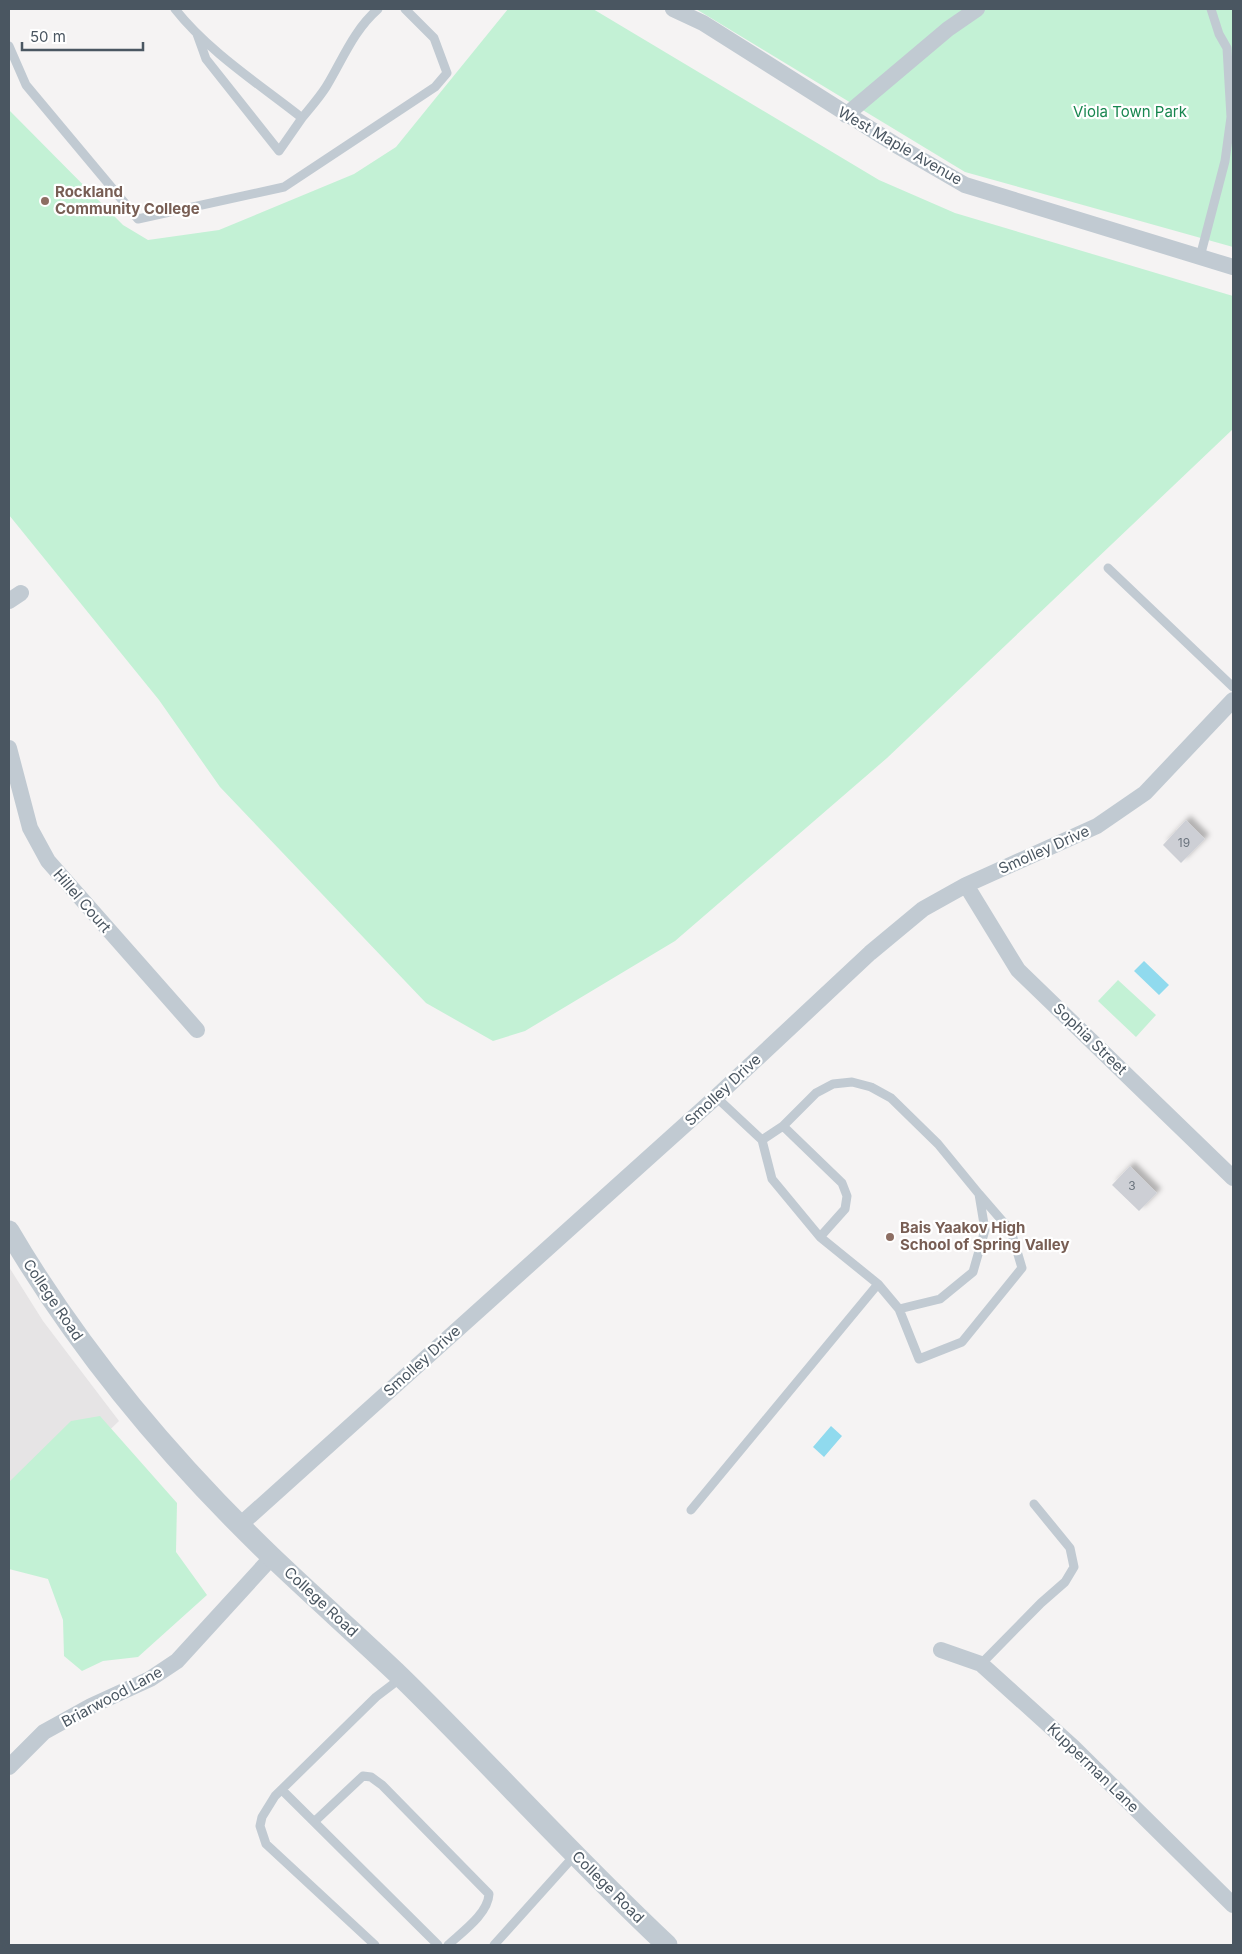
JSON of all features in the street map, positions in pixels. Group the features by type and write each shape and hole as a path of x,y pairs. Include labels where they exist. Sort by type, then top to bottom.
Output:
{"street":[{"name":"West Maple Avenue","path":"673,9 703,23 846,115 965,185 1233,267"},
{"path":"846,115 948,29 977,9"},
{"name":"Smolley Drive","path":"240,1525 716,1097 870,953 923,909 966,885 1097,826 1145,793 1233,700"},
{"name":"Hillel Court","path":"9,748 30,828 48,861 197,1030"},
{"name":"Sophia Street","path":"966,885 1018,970 1233,1178"},
{"name":"College Road","path":"9,1231 58,1310 114,1386 181,1464 272,1556 402,1678 575,1855 667,1945"},
{"name":"Briarwood Lane","path":"9,1766 44,1732 92,1706 150,1680 177,1661 272,1556"},
{"name":"Kupperman Lane","path":"941,1650 981,1664 1073,1747 1233,1906"}],"lane":[{"path":"175,9 196,32 302,118"},
{"path":"196,32 206,59 279,151 326,87 347,45 365,20 378,9"},
{"path":"9,46 26,85 138,219 284,187 436,87 448,73 434,38 405,9"},
{"path":"1200,257 1229,162 1232,117 1230,48 1219,34 1211,9"},
{"path":"1108,568 1233,687"},
{"path":"716,1097 762,1140 772,1179 820,1237 878,1284 899,1309 919,1359 962,1342 1022,1268 1011,1230 938,1144 891,1098 871,1088 852,1082 833,1084 816,1093 783,1126 762,1140"},
{"path":"783,1126 842,1183 847,1196 845,1209 820,1237"},
{"path":"899,1309 940,1299 973,1272 985,1230 979,1194"},
{"path":"691,1510 878,1284"},
{"path":"981,1664 1041,1603 1065,1582 1074,1567 1070,1548 1034,1504"},
{"path":"375,1945 266,1844 261,1835 262,1817 282,1790 376,1697 402,1678"},
{"path":"314,1822 363,1776 371,1777 382,1785 488,1894 488,1902 480,1913 448,1945"},
{"path":"282,1790 438,1945"},
{"path":"494,1945 575,1855"}],"shaded area":[{"path":"9,1267 43,1321 119,1421 9,1527"}],"green space":[{"path":"508,9 593,9 879,180 955,213 1233,296 1233,429 887,758 675,941 525,1031 493,1041 426,1003 220,787 159,700 9,515 9,110 123,225 148,240 219,230 354,174 396,147"},
{"name":"Viola Town Park","path":"696,9 1233,9 1233,247 965,172"},
{"path":"1118,980 1156,1015 1136,1037 1098,1001"},
{"path":"100,1416 177,1503 176,1552 207,1595 138,1657 103,1661 82,1671 64,1656 63,1620 48,1579 9,1569 9,1482 71,1421"}],"water":[{"path":"1144,961 1169,985 1159,995 1134,971"},
{"path":"831,1426 842,1436 824,1457 813,1447"}],"building":[{"path":"1186,820 1205,839 1181,863 1163,845"},
{"path":"1130,1166 1157,1193 1139,1211 1112,1185"}],"place":[{"name":"Rockland Community College","path":"45,201"},
{"name":"Bais Yaakov High School of Spring Valley","path":"890,1237"}]}
